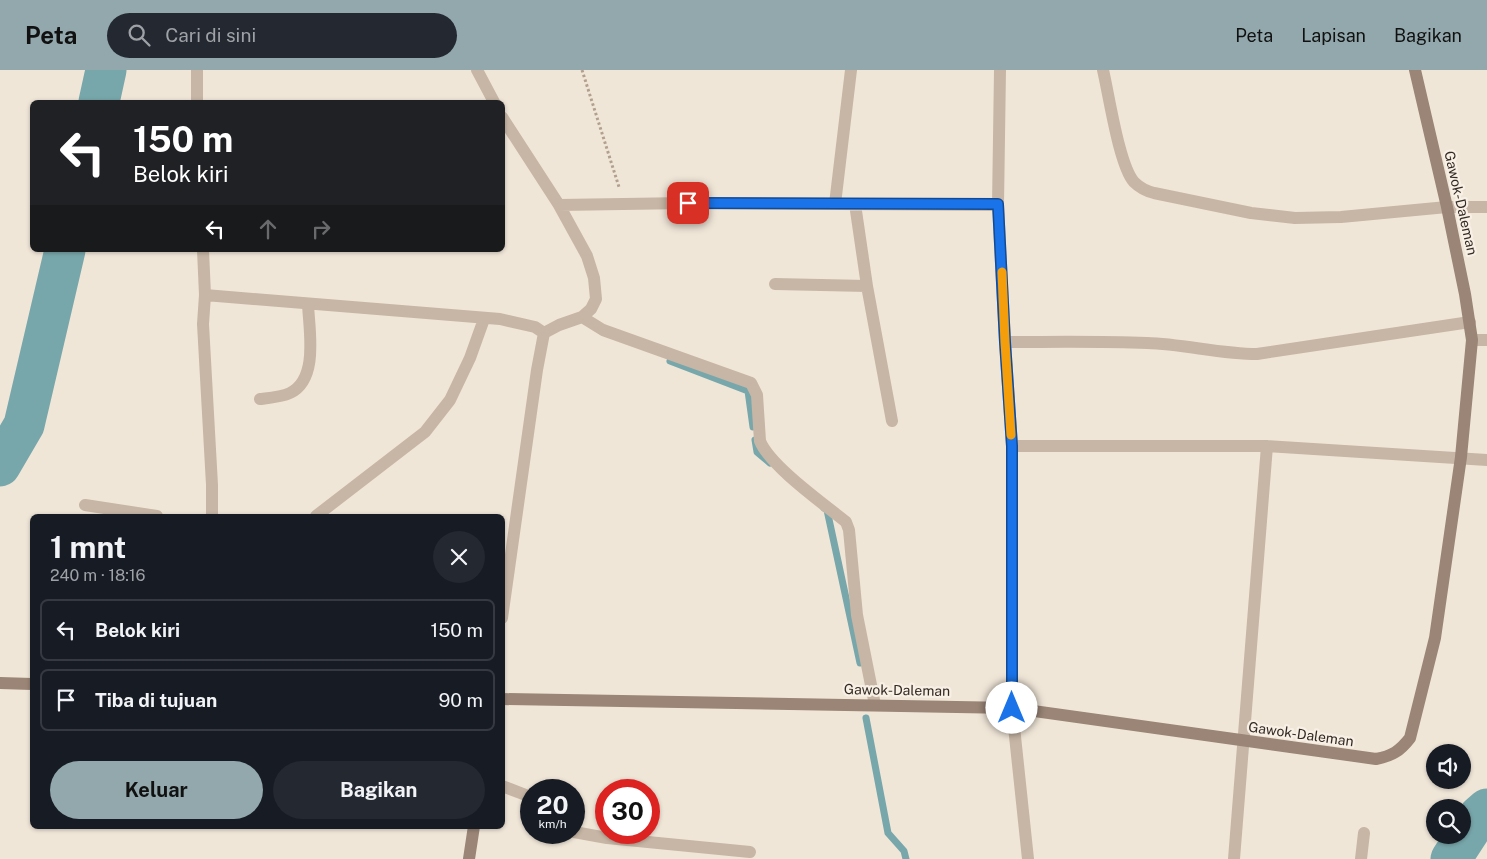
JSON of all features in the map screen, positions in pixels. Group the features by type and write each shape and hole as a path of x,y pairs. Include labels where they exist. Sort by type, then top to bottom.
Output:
{"street":[{"path":"197,70 197,100"},
{"path":"476,70 493,100"},
{"path":"835,204 851,70"},
{"path":"1000,70 998,204 1012,446 1012,708 1028,859"},
{"path":"1103,70 1124,164 1133,181 1142,189 1251,213 1295,218 1341,217 1448,207 1487,207"},
{"name":"Gawok-Daleman","path":"505,699 1012,708 1376,759 1391,756 1402,749 1410,738 1435,638 1461,457 1472,340 1448,207 1415,70"},
{"path":"505,122 559,205 587,256 594,278 596,299 582,317 558,325 544,333 537,370 505,597"},
{"path":"855,204 867,286 892,421"},
{"path":"559,205 998,204"},
{"path":"203,252 205,295 203,324 212,514"},
{"path":"775,284 867,286"},
{"path":"205,295 500,319 535,327 544,333"},
{"path":"260,399 290,394 303,383 310,366 308,304"},
{"path":"582,317 603,330 751,383 757,395 760,441 763,448 790,476 846,522 850,530 857,615 875,705"},
{"path":"319,514 425,432 450,400 470,358 484,319"},
{"path":"1005,342 1146,343 1257,354 1470,322"},
{"path":"1472,340 1487,340"},
{"path":"1012,446 1267,446 1487,460"},
{"path":"1234,859 1267,446"},
{"path":"85,504 145,514"},
{"path":"0,683 30,684"},
{"path":"505,787 520,793"},
{"path":"469,859 474,829"},
{"path":"1361,859 1364,833"},
{"path":"585,834 607,838 750,852"}],"path":[{"path":"582,70 624,204"}],"waterway":[{"path":"99,100 106,70"},
{"path":"0,466 24,425 65,252"},
{"path":"670,361 748,391 753,427"},
{"path":"755,440 757,452 770,463"},
{"path":"824,508 827,510 860,663"},
{"path":"866,718 888,833 904,851 906,859"},
{"path":"1451,859 1479,816 1487,809"}],"slow traffic":[{"path":"1002,272 1011,435"}],"route":[{"path":"688,203 998,204 1012,446 1012,708"}]}
